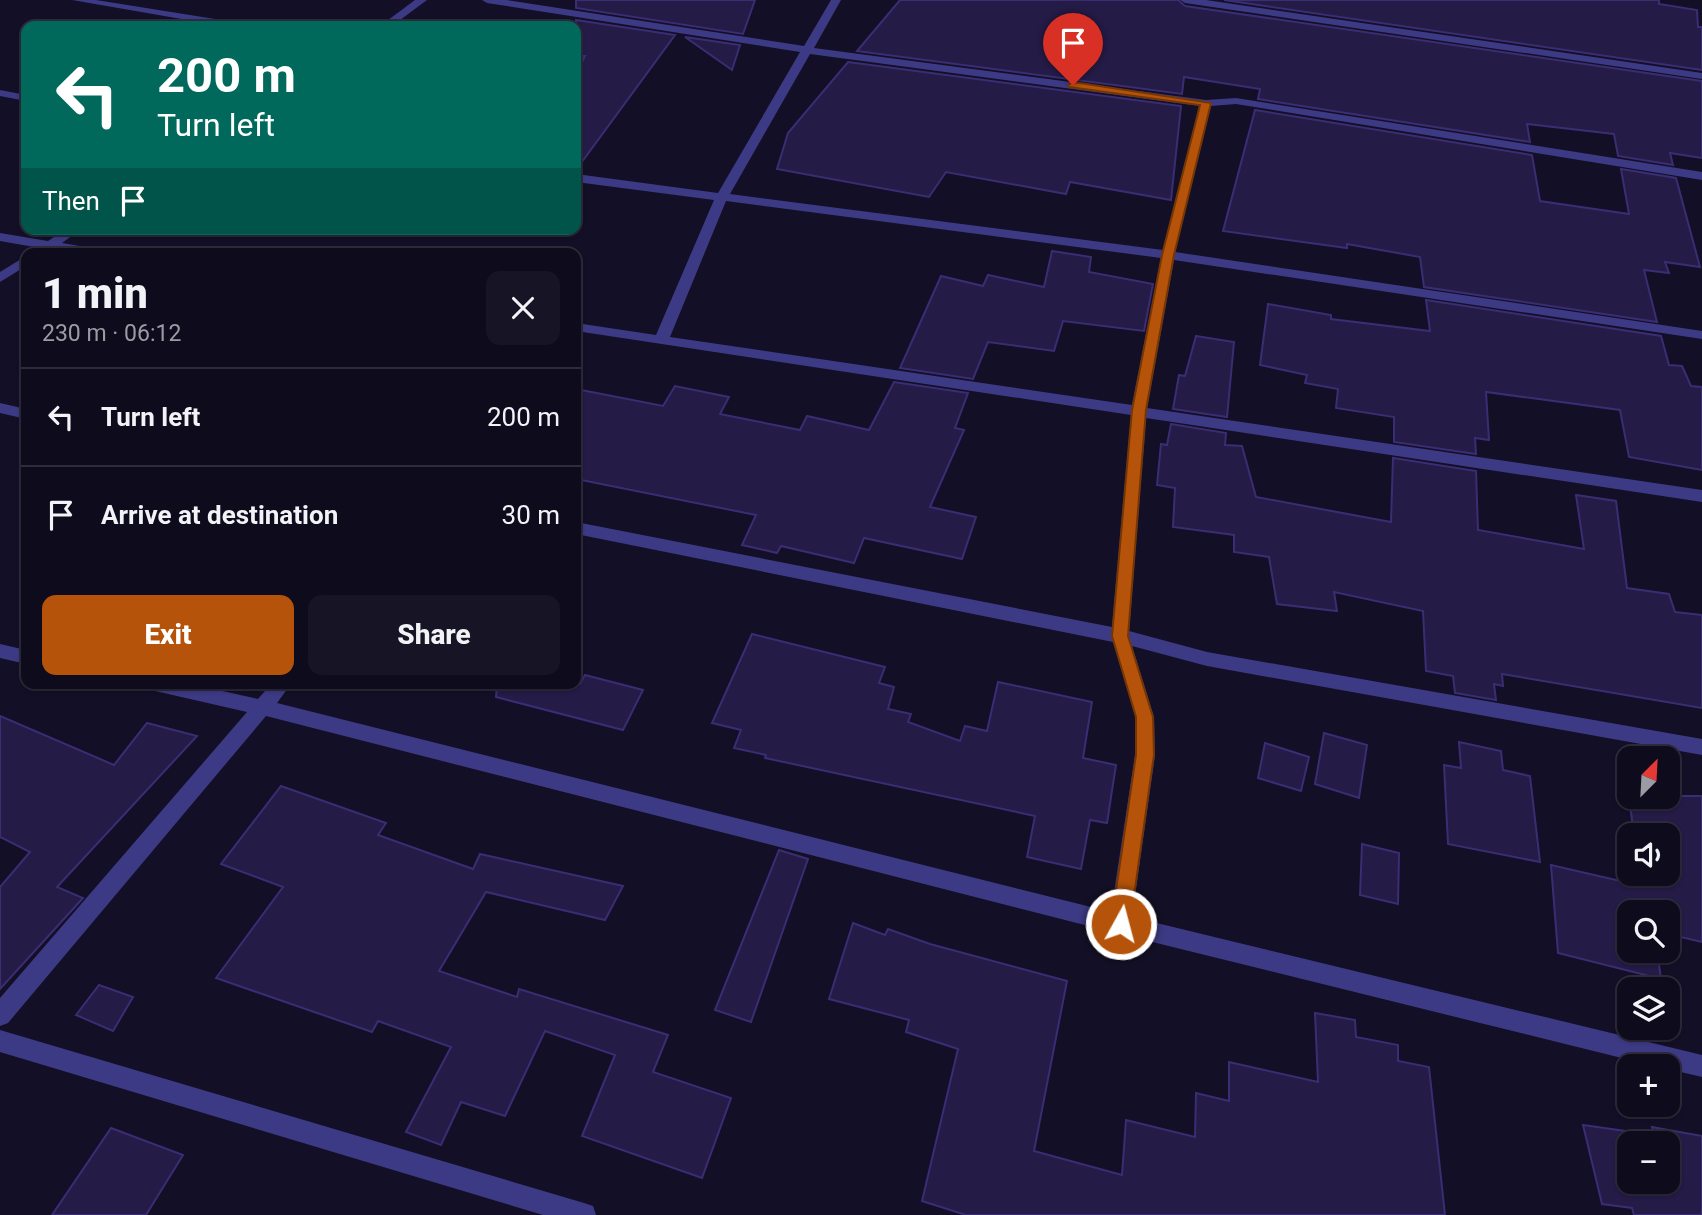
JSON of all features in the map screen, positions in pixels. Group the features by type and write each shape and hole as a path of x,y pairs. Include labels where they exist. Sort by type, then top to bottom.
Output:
{"street":[{"path":"77,0 209,21"},
{"path":"117,6 128,0"},
{"path":"392,21 422,0"},
{"path":"487,0 807,50 1206,103 1236,101 1702,176"},
{"path":"662,338 722,197 836,0"},
{"path":"1185,0 1702,76"},
{"path":"0,93 21,96"},
{"path":"1121,924 1145,742 1145,717 1120,636 1139,410 1168,255 1206,103"},
{"path":"581,179 1168,255 1702,335"},
{"path":"45,248 65,235"},
{"path":"0,237 67,248"},
{"path":"0,278 21,263"},
{"path":"581,328 1702,496"},
{"path":"0,408 21,413"},
{"path":"581,529 1120,636 1207,659 1702,747"},
{"path":"0,651 21,656"},
{"path":"178,689 265,708 1121,924 1702,1066"},
{"path":"0,1015 265,708 278,689"},
{"path":"0,1041 584,1215"}],"building":[{"path":"576,0 755,0 743,34 576,8"},
{"path":"900,0 1178,0 1185,6 1702,81 1702,158 1670,153 1673,165 1618,156 1614,134 1527,124 1530,142 1258,99 1260,89 1184,77 1182,94 857,51"},
{"path":"1224,0 1659,0 1659,4 1697,10 1698,27 1702,27 1702,70"},
{"path":"576,20 675,35 581,163 581,64 585,56 581,56 581,21"},
{"path":"685,37 740,45 732,70"},
{"path":"848,62 1181,106 1171,200 1070,182 1066,194 946,172 929,197 777,169 788,133"},
{"path":"1255,110 1532,155 1540,201 1629,214 1621,169 1676,178 1700,267 1665,262 1669,273 1644,270 1657,322 1424,287 1420,257 1347,244 1347,248 1223,231"},
{"path":"1052,251 1091,257 1089,272 1153,284 1144,331 1063,321 1054,351 988,342 973,379 900,368 941,276 983,286 988,275 1044,287"},
{"path":"1426,300 1661,336 1669,365 1682,366 1691,386 1702,387 1702,470 1629,457 1620,410 1486,392 1489,440 1475,438 1476,454 1394,442 1394,417 1336,408 1338,389 1305,383 1307,375 1260,365 1268,304 1331,315 1331,319 1430,331"},
{"path":"1196,336 1234,342 1227,417 1173,409 1179,375 1185,376"},
{"path":"894,382 968,393 955,428 964,430 930,507 976,517 962,559 864,538 854,563 781,546 777,553 742,545 756,515 581,480 581,390 663,406 675,386 729,397 720,414 800,430 807,416 869,430"},
{"path":"1171,424 1226,433 1225,445 1242,446 1256,497 1391,522 1393,458 1476,471 1478,530 1584,549 1576,495 1616,501 1627,588 1669,594 1675,612 1702,615 1702,708 1502,674 1503,686 1494,684 1496,700 1455,693 1453,676 1426,671 1423,611 1334,592 1337,611 1277,604 1269,557 1234,552 1234,535 1173,527 1175,488 1157,485 1161,444 1167,445"},
{"path":"752,634 885,667 879,683 894,687 888,709 911,714 908,722 960,741 965,726 987,731 998,682 1092,702 1083,758 1116,765 1107,823 1090,820 1081,869 1027,857 1035,816 765,758 766,755 734,748 741,730 712,723"},
{"path":"585,675 643,690 623,730 496,697 497,689 581,689"},
{"path":"0,716 114,765 147,723 197,736 57,887 83,898 0,989 0,887 30,852 0,837"},
{"path":"1324,733 1367,745 1359,798 1315,784"},
{"path":"1459,742 1501,751 1503,770 1530,776 1540,862 1448,844 1444,765 1461,768"},
{"path":"1265,743 1309,757 1301,791 1258,778"},
{"path":"281,786 386,823 378,835 473,869 480,854 623,886 605,920 486,892 439,971 517,997 519,989 668,1035 653,1072 731,1098 702,1178 582,1136 615,1055 545,1031 505,1116 461,1102 441,1145 406,1132 451,1047 378,1021 372,1032 216,978 283,887 221,864"},
{"path":"1680,796 1702,796 1702,942 1680,937 1680,900 1617,900 1617,963 1659,963 1661,977 1558,953 1551,865 1617,880 1617,886 1680,886 1680,823 1632,823 1631,809 1680,809"},
{"path":"1362,844 1399,853 1398,904 1360,895"},
{"path":"779,850 808,859 751,1022 715,1010"},
{"path":"853,923 885,935 888,929 930,944 1067,981 1034,1151 1122,1175 1126,1120 1195,1137 1196,1093 1229,1101 1229,1062 1318,1082 1315,1013 1355,1020 1356,1037 1398,1045 1398,1061 1429,1067 1445,1215 966,1215 922,1201 958,1049 906,1032 909,1020 829,999"},
{"path":"99,985 133,997 113,1031 76,1015"},
{"path":"1583,1125 1626,1131 1617,1131 1617,1194 1680,1194 1680,1132 1702,1136 1702,1215 1634,1215 1632,1208 1602,1204"},
{"path":"1652,1127 1674,1131 1653,1131"},
{"path":"111,1128 183,1155 146,1215 52,1215"}],"route":[{"path":"1073,85 1206,103 1168,255 1139,410 1120,636 1145,717 1145,755 1121,924"}]}
